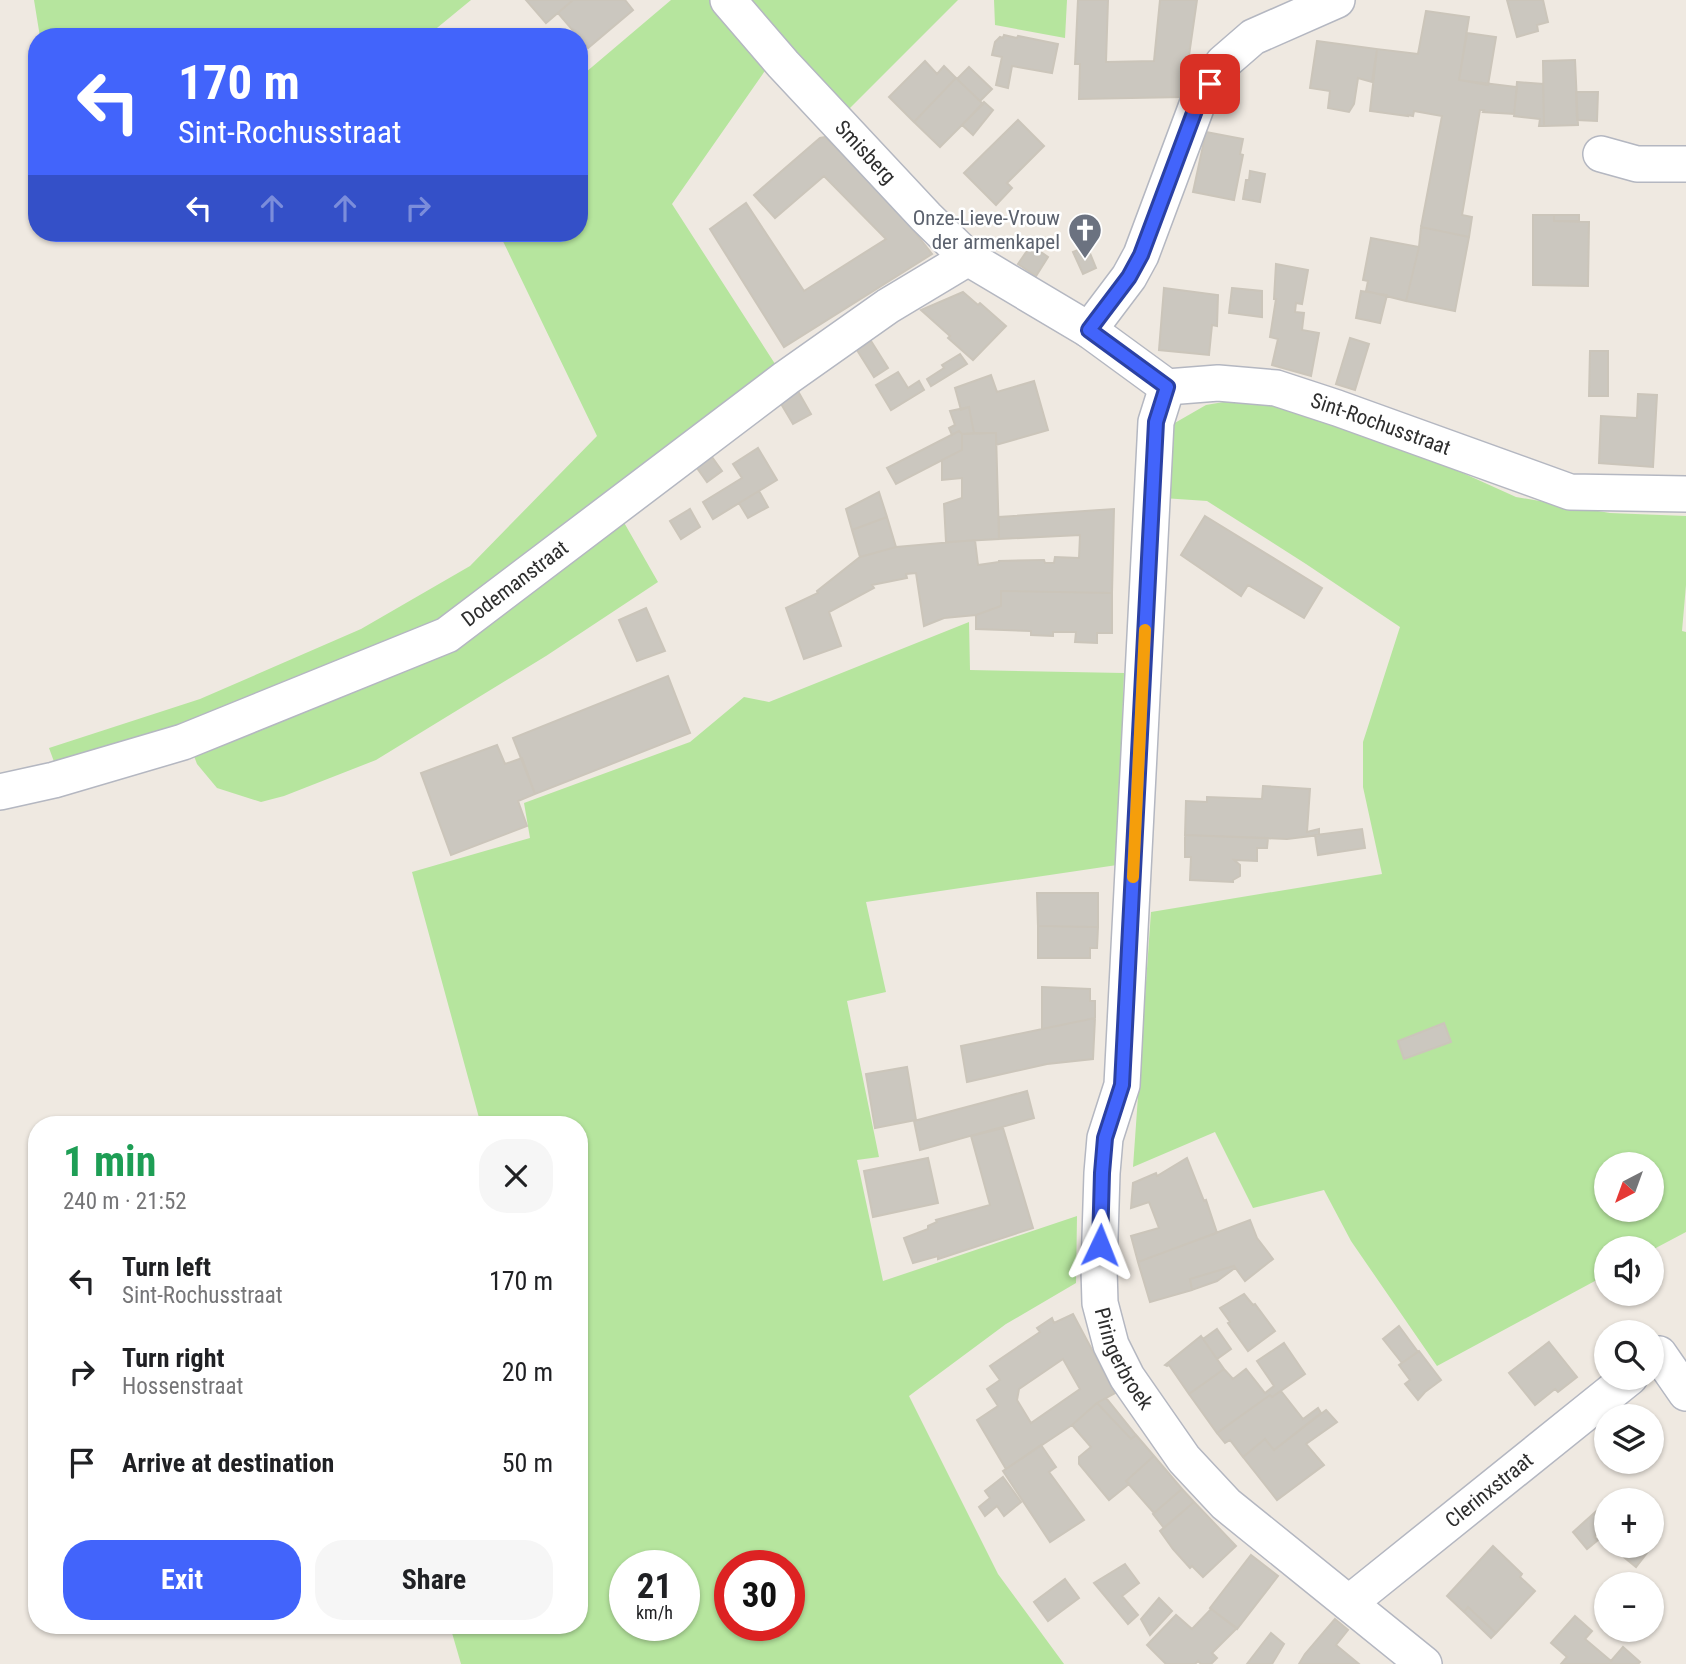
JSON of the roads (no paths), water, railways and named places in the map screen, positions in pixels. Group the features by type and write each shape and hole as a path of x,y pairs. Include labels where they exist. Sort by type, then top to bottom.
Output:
{"street":[{"name":"Smisberg","path":"728,0 800,83 968,258 1089,330"},
{"path":"1167,387 1089,330 1129,277 1141,255 1197,105 1223,63 1252,37 1337,0"},
{"path":"1601,154 1637,164 1686,164"},
{"name":"Dodemanstraat","path":"0,792 54,780 183,742 447,635 786,378 888,306 968,258"},
{"name":"Sint-Rochusstraat","path":"1167,387 1218,383 1276,388 1570,492 1686,494"},
{"name":"Piringerbroek","path":"1167,387 1156,422 1122,1085 1105,1138 1100,1303 1111,1345 1127,1377 1184,1459 1226,1504 1424,1664"},
{"path":"1664,1361 1686,1393"},
{"name":"Clerinxstraat","path":"1349,1603 1614,1390"}],"place":[{"name":"Onze-Lieve-Vrouw der armenkapel","path":"1085,260"}]}
